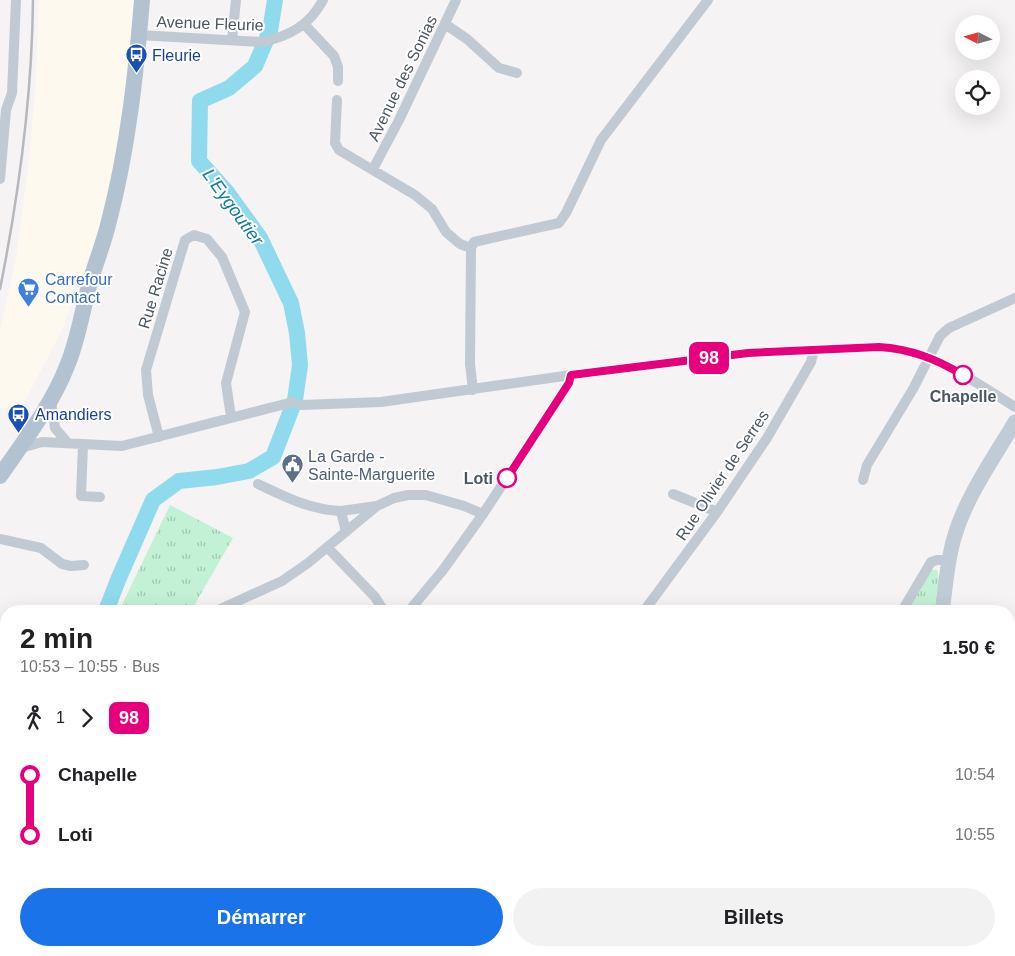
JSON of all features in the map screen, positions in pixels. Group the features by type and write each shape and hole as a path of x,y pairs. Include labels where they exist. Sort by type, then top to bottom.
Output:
{"main road":[{"path":"0,476 39,415 89,286 109,222 136,74 142,0"},
{"path":"0,460 39,415"},
{"path":"943,605 953,539 961,517 1015,422"}],"street":[{"path":"0,179 3,109 12,93 16,0"},
{"path":"232,40 236,0"},
{"name":"Avenue Fleurie","path":"139,35 261,42 279,39 304,24 324,0"},
{"name":"Avenue des Sonias","path":"372,169 399,120 456,0"},
{"path":"473,390 470,364 471,248 474,242 559,223 566,213 601,140 708,0"},
{"path":"304,24 334,56 338,67 338,81"},
{"path":"445,24 467,39 499,68 517,73"},
{"path":"337,100 335,143 339,150 415,195 432,209 446,232 460,244 471,248"},
{"name":"Rue Racine","path":"159,437 148,395 146,370 185,240 194,236 207,239 222,257 245,312 226,383 231,417"},
{"path":"863,480 867,465 913,389 944,331 1015,298"},
{"path":"19,448 28,444 42,442 122,446 231,417 297,404 381,402 571,375 748,353 814,350 896,348 929,357 964,375 1015,407"},
{"name":"Rue Olivier de Serres","path":"648,605 717,512 767,438 811,362 814,350"},
{"path":"414,605 443,570 483,514 569,383 571,375"},
{"path":"39,415 35,437 42,442"},
{"path":"39,415 67,442"},
{"path":"83,445 81,496 100,498"},
{"path":"258,484 285,497 325,510 341,511 377,506"},
{"path":"673,494 717,512"},
{"path":"229,605 282,581 328,547 377,506 394,498 408,495 426,495 464,506 483,514"},
{"path":"341,511 346,532"},
{"path":"0,539 41,548 62,564 71,566 84,565"},
{"path":"328,547 375,597 380,605"},
{"path":"906,605 931,562 949,560"}],"shaded area":[{"path":"39,0 136,0 122,123 108,205 63,328 20,411 0,407 0,329 16,258 29,158 35,91"}],"green space":[{"path":"170,505 233,538 194,605 122,605"},
{"path":"931,570 937,570 939,579 935,605 909,605"}],"waterway":[{"name":"L'Eygoutier","path":"108,605 153,500 179,481 249,471 273,457 295,400 300,365 297,333 291,303 260,238 226,191 199,161 200,101 229,88 255,66 270,31 275,0"}],"railway":[{"path":"0,289 19,181 30,73 33,0"}],"bus line":[{"name":"98","path":"507,478 569,383 571,375 748,353 879,347 915,352 942,363 963,375"}],"place":[{"name":"Fleurie","path":"136,74"},
{"name":"Carrefour Contact","path":"29,307"},
{"name":"Chapelle","path":"963,375"},
{"name":"Amandiers","path":"19,433"},
{"name":"Loti","path":"507,478"},
{"name":"La Garde - Sainte-Marguerite","path":"292,484"}]}
